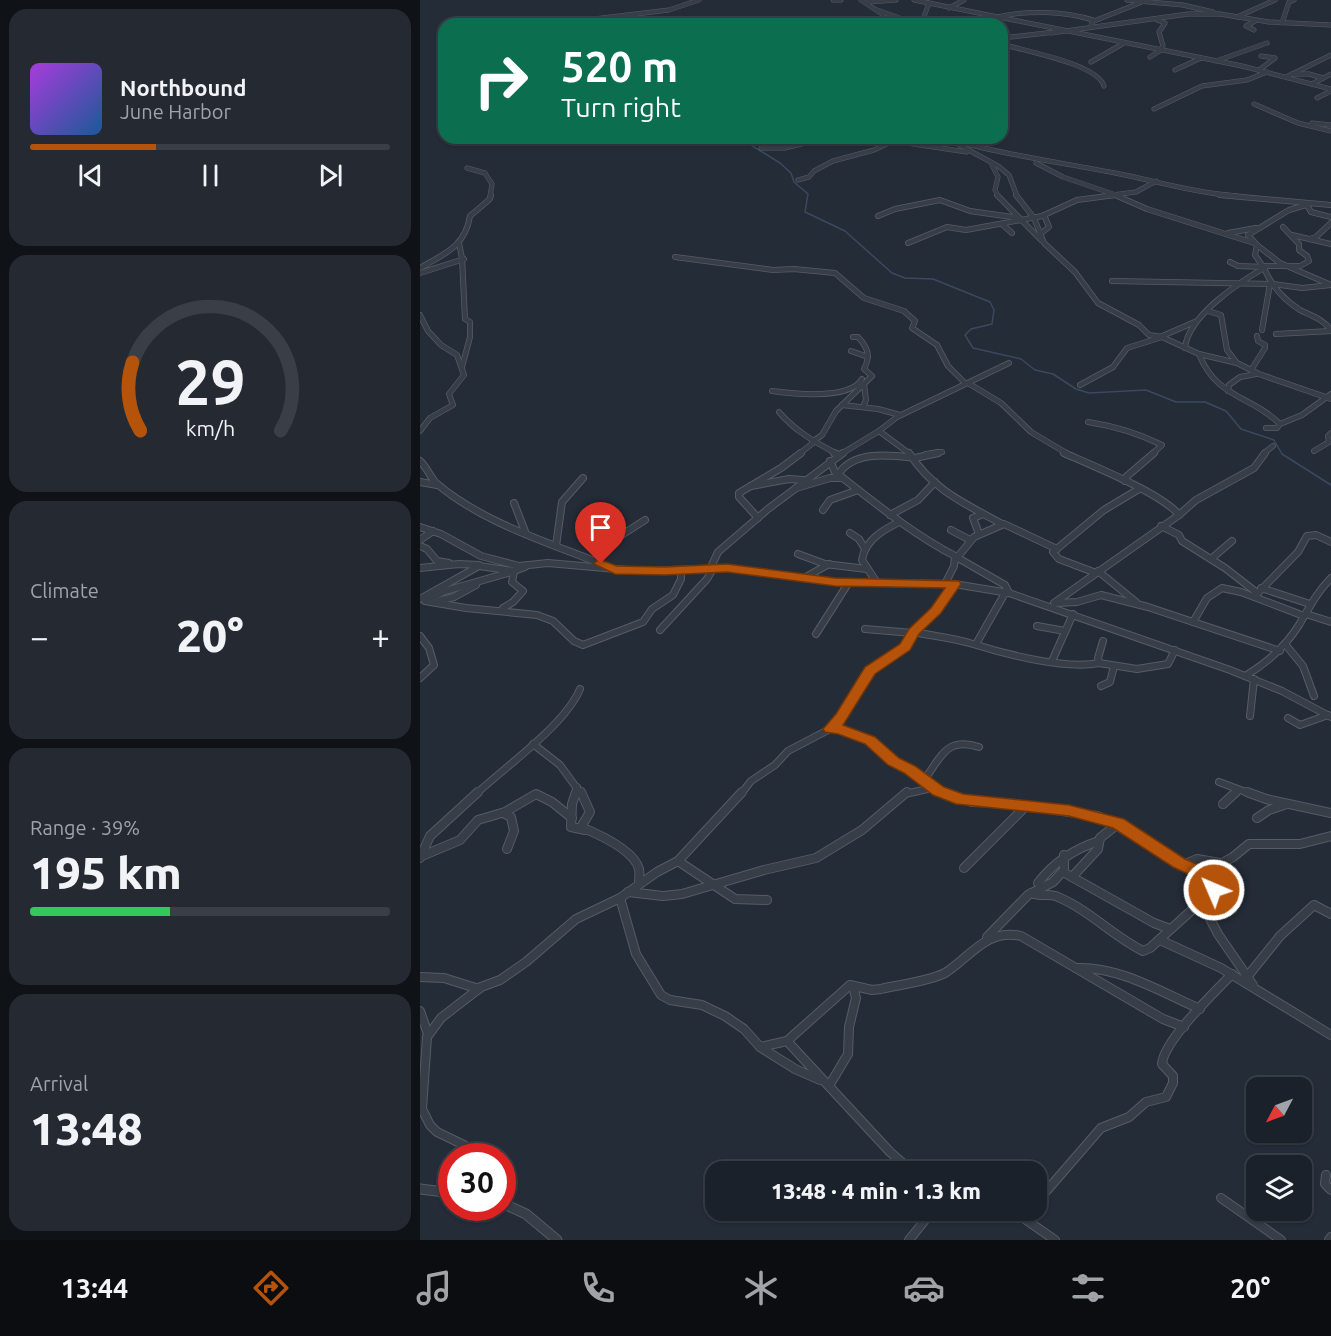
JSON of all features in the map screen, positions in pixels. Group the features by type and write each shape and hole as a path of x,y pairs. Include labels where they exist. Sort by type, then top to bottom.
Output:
{"street":[{"path":"602,18 672,9 699,0"},
{"path":"833,0 842,0"},
{"path":"861,0 877,10 883,18"},
{"path":"867,2 896,0"},
{"path":"914,0 1003,18"},
{"path":"923,18 930,4 937,0"},
{"path":"949,8 964,0"},
{"path":"1127,0 1183,5 1256,20 1331,25"},
{"path":"1236,17 1278,0"},
{"path":"1282,23 1290,1"},
{"path":"998,17 1022,13 1105,16 1127,14 1143,2"},
{"path":"877,10 900,18"},
{"path":"1127,14 1138,20"},
{"path":"1008,37 1069,32 1091,26 1152,18 1220,14"},
{"path":"1073,15 1094,21"},
{"path":"1091,26 1094,21 1105,16"},
{"path":"1150,57 1163,46 1159,32 1165,23 1152,18"},
{"path":"1008,19 1259,70 1330,91"},
{"path":"1254,30 1246,26 1256,20"},
{"path":"1051,33 1059,30"},
{"path":"1078,30 1081,35"},
{"path":"1216,61 1267,43"},
{"path":"1091,62 1124,44"},
{"path":"1008,46 1032,53 1055,56 1072,66 1098,75 1104,86"},
{"path":"1286,77 1331,55"},
{"path":"1259,70 1275,58 1261,56"},
{"path":"1175,70 1201,58"},
{"path":"1154,109 1202,86 1247,80 1267,72"},
{"path":"1292,74 1309,74 1323,78"},
{"path":"1312,84 1331,74"},
{"path":"1330,91 1331,97"},
{"path":"1317,98 1330,91"},
{"path":"1254,104 1290,119 1331,131"},
{"path":"1290,119 1331,125"},
{"path":"761,148 785,148 801,144"},
{"path":"798,180 810,177 814,171 833,161 874,150 887,144"},
{"path":"938,144 972,153 985,151"},
{"path":"957,144 998,166"},
{"path":"961,144 985,151 1222,195 1331,206"},
{"path":"985,151 1009,175 1015,194 1034,218 1044,243"},
{"path":"1032,160 1063,177 1136,202 1147,209 1227,233 1255,244"},
{"path":"990,162 998,177 995,192 1020,220 1075,272 1095,300 1138,325 1149,335 1161,337 1199,354 1237,363 1259,374 1329,397"},
{"path":"420,268 453,250 468,228 470,216 488,201 491,195 492,184 484,172 467,168"},
{"path":"908,243 950,227 966,230 1034,218 1077,200 1112,193 1136,192 1156,181"},
{"path":"878,216 893,210 940,200 970,211 1020,220"},
{"path":"1241,239 1291,209 1308,204"},
{"path":"1308,204 1311,212 1331,218"},
{"path":"1040,234 1049,225 1044,215"},
{"path":"1230,262 1238,266 1304,266 1309,261 1307,256 1299,250 1299,244 1282,225 1281,215"},
{"path":"1307,239 1316,237 1331,223"},
{"path":"1002,224 1012,233"},
{"path":"1227,233 1260,228"},
{"path":"1292,235 1331,244"},
{"path":"1248,236 1255,244 1300,278 1331,285"},
{"path":"459,243 464,259 463,281 467,298 465,320 470,322 470,337 462,368"},
{"path":"1255,244 1255,255 1264,267 1270,284 1262,330"},
{"path":"675,257 708,259 773,270 794,269 835,273 864,298 906,312 915,321 912,328 937,345 938,351 950,366 950,370 966,383 1001,403 1031,432 1051,446 1173,507 1179,515"},
{"path":"420,273 464,259"},
{"path":"1185,348 1186,339 1197,321 1237,284 1264,267"},
{"path":"1284,294 1293,288 1300,278"},
{"path":"1112,281 1182,280 1193,283 1270,284 1293,288 1331,285"},
{"path":"1270,284 1284,294 1298,309 1327,324 1331,331 1276,334"},
{"path":"1208,311 1221,315 1227,350 1237,363"},
{"path":"420,315 428,331 441,345 457,355 463,378 448,396 453,405 438,410 426,420 420,431"},
{"path":"1080,385 1115,366 1121,353 1127,348 1171,334 1188,323 1197,321"},
{"path":"1251,370 1265,348 1257,336"},
{"path":"758,518 739,497 739,493 747,486 781,468 813,443 822,435 831,417 863,382 872,376 864,369 868,363 867,346 857,337 853,337"},
{"path":"851,351 868,357"},
{"path":"1199,354 1205,370 1228,391 1271,416 1280,424"},
{"path":"660,630 707,579 718,552 804,480 900,415 1009,363"},
{"path":"1228,391 1229,386 1238,378 1259,374"},
{"path":"772,391 818,394 842,391 856,387 863,380 863,382"},
{"path":"863,382 866,391 863,407"},
{"path":"842,391 848,398"},
{"path":"1266,428 1277,428 1280,424 1298,417 1329,397"},
{"path":"842,405 900,415"},
{"path":"779,412 790,425 813,443 838,455"},
{"path":"1088,423 1110,425 1144,436 1162,445 1126,477 1125,481"},
{"path":"879,431 898,442 915,458 921,470 946,493 982,514 1057,549"},
{"path":"1314,451 1329,442 1328,436 1331,433"},
{"path":"1054,603 1179,515 1196,500 1254,468 1260,457 1273,447"},
{"path":"840,477 844,465 856,460 886,454 915,458 942,452"},
{"path":"420,461 440,485 481,514 556,546 585,555 615,570"},
{"path":"830,461 831,468 840,477 899,522 930,543 952,553 957,559 1005,585 1007,593 976,644"},
{"path":"793,489 840,477"},
{"path":"556,546 562,502 583,478"},
{"path":"747,486 789,479 804,480"},
{"path":"420,482 440,485"},
{"path":"890,515 918,500 935,482"},
{"path":"1139,489 1104,510 1053,552 1056,557 1097,572 1139,604"},
{"path":"823,510 830,500 852,490 858,490"},
{"path":"514,503 526,534"},
{"path":"979,534 973,518 982,514"},
{"path":"595,562 606,545 645,520"},
{"path":"877,583 861,556 878,535 899,522"},
{"path":"945,584 957,559 970,540 1002,524"},
{"path":"1161,526 1179,535 1182,541 1257,593 1305,615 1331,621"},
{"path":"420,527 433,531 481,556 514,565 528,566"},
{"path":"951,530 970,540"},
{"path":"420,540 433,531"},
{"path":"850,533 859,539 865,549"},
{"path":"1257,593 1298,552 1307,536 1316,535 1331,542"},
{"path":"1211,559 1232,541"},
{"path":"420,546 427,549 438,562 514,571"},
{"path":"798,554 829,564 867,568"},
{"path":"423,601 454,597 481,582 528,566 548,563 615,570 681,570 712,567 849,582 954,584 1007,593 1073,614 1254,679 1328,715"},
{"path":"420,568 462,564"},
{"path":"804,578 829,564"},
{"path":"423,601 460,575 481,566"},
{"path":"423,601 465,608 503,608 552,620 566,630 573,641 583,645 643,621 652,609 673,595 681,579 681,570"},
{"path":"503,608 516,600 523,591 512,582 514,571"},
{"path":"1245,676 1268,663 1280,651 1310,604 1331,578"},
{"path":"816,634 849,582"},
{"path":"428,1034 450,1009 479,988 500,980 522,966 576,919 620,898 678,861 751,782 775,765 788,751 830,729 841,717 870,670 902,651 914,632 936,610 954,584"},
{"path":"1193,622 1208,598 1222,588 1310,604"},
{"path":"1046,605 1077,602 1101,596 1139,604 1280,651"},
{"path":"1052,661 1073,614"},
{"path":"1036,626 1065,631"},
{"path":"865,629 914,632 976,644 1002,653 1085,666 1099,663 1137,669 1168,664 1175,650"},
{"path":"420,636 429,648 435,665 420,678"},
{"path":"1099,663 1098,658 1103,641"},
{"path":"1285,644 1303,666 1314,696"},
{"path":"1101,686 1110,682 1114,666"},
{"path":"1250,716 1254,679"},
{"path":"421,857 430,837 533,744 574,702 580,689"},
{"path":"1288,718 1300,726 1328,715 1331,707"},
{"path":"830,729 840,729 870,740 888,758 934,788 968,801 1077,812 1119,824 1182,865 1207,875 1214,885 1214,890 1204,902 1206,910 1218,934 1256,988"},
{"path":"924,780 949,746 963,742 980,747"},
{"path":"533,744 559,761 570,773 590,812 581,827 606,838 633,858 639,869 639,884"},
{"path":"1219,782 1287,805 1331,813"},
{"path":"577,786 572,804 573,828 588,830"},
{"path":"628,892 645,895 675,895 821,856 862,830 907,792 920,788 934,788"},
{"path":"1223,804 1238,790"},
{"path":"421,857 460,840 478,820 502,813 536,794 552,802 572,818"},
{"path":"1257,818 1269,810 1287,805"},
{"path":"964,868 1026,806"},
{"path":"502,813 513,820 513,831 507,849"},
{"path":"1072,877 1098,849 1103,834 1119,824"},
{"path":"1207,875 1220,863 1233,857 1249,844 1300,844 1331,836"},
{"path":"1038,883 1064,855 1079,847 1099,842"},
{"path":"760,1047 787,1041 845,989 853,986 872,990 881,989 940,975 985,940 1031,893 1053,882 1063,872 1064,855"},
{"path":"1182,865 1197,859 1220,863"},
{"path":"678,861 740,900 758,898 767,900"},
{"path":"1063,872 1154,923 1170,929"},
{"path":"1031,893 1041,897 1057,896 1103,924 1123,942 1139,950 1146,950 1214,890"},
{"path":"620,898 633,935 636,954 661,995 670,1000 702,1005 726,1016 744,1029 760,1047 795,1069 826,1084"},
{"path":"1247,976 1280,936 1314,905 1331,914"},
{"path":"985,940 994,936 1017,934 1163,1019 1184,1027"},
{"path":"1160,940 1232,974 1331,1035"},
{"path":"1076,968 1092,967 1110,972 1200,1009"},
{"path":"1047,1190 1101,1128 1126,1119 1146,1102 1159,1100 1168,1095 1173,1076 1162,1061 1171,1043 1232,974"},
{"path":"420,977 444,978 479,988"},
{"path":"826,1084 843,1066 849,1053 848,1031 855,1012 856,992 853,986"},
{"path":"420,1011 428,1034 426,1077 422,1100 426,1118 436,1132 460,1143"},
{"path":"787,1041 900,1161"},
{"path":"1326,1175 1325,1184 1331,1190"},
{"path":"420,1189 438,1191"},
{"path":"1221,1198 1281,1240"},
{"path":"516,1209 526,1214 557,1240"},
{"path":"909,1240 924,1221"},
{"path":"1035,1221 1055,1240"}],"waterway":[{"path":"749,144 780,163 791,173 794,182 808,194 805,212 845,231 892,273 905,278 933,279 990,302 994,310 992,324 971,329 965,335 973,348 1021,359 1035,370 1053,374 1076,389 1089,393 1146,390 1176,402 1205,402 1226,411 1241,429 1274,440 1282,454 1331,485"}],"route":[{"path":"601,564 615,570 665,571 711,567 755,570 835,582 954,584 936,610 914,632 902,651 870,670 841,717 830,729 840,729 870,740 894,762 910,769 939,791 961,800 1069,811 1097,816 1119,824 1179,863 1207,875 1214,885 1214,890"}]}
